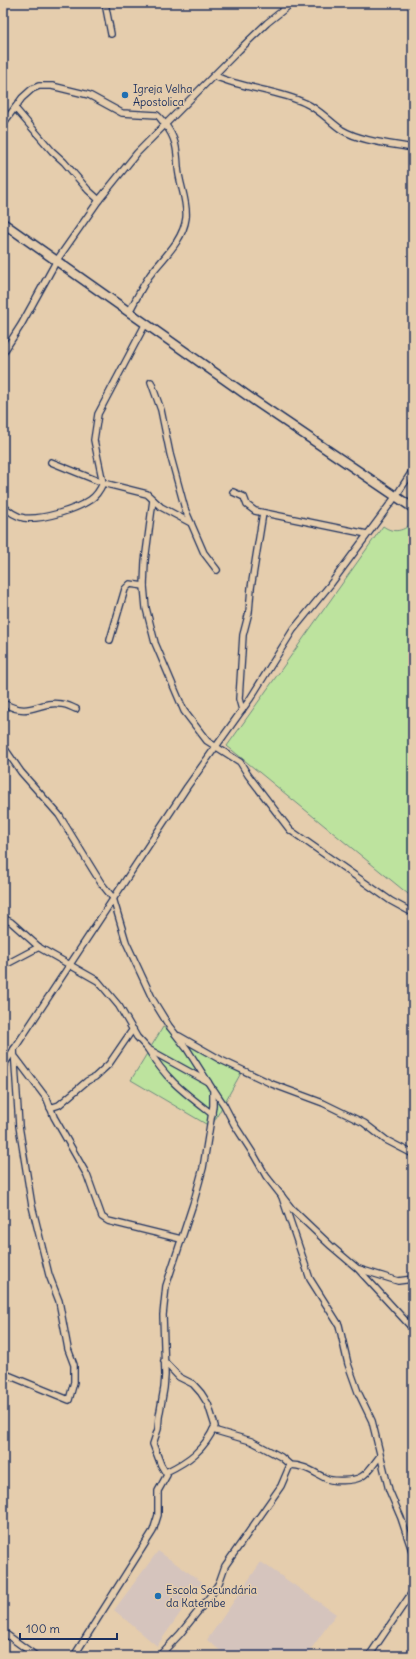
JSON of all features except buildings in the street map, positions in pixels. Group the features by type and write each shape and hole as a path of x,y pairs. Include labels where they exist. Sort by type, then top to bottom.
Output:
{"street":[{"path":"106,3 111,34"},
{"path":"3,353 21,325 57,260 99,200 137,153 262,28 290,4"},
{"path":"215,76 228,82 306,103 342,130 352,135 413,148"},
{"path":"3,124 22,98 32,88 39,86 52,86 89,95 122,113 154,114 159,116 172,133 176,144 179,178 186,211 186,220 179,236 166,256 150,275 129,312"},
{"path":"15,108 48,147 99,200"},
{"path":"3,223 255,401 413,508"},
{"path":"3,505 12,514 33,518 69,510 90,500 96,495 103,483 94,440 98,414 146,323"},
{"path":"152,382 161,410 170,454 185,509 204,553 217,570"},
{"path":"51,462 103,483 142,492 151,497 161,507 191,523"},
{"path":"3,1066 214,747 242,710 293,630 310,610 396,496 413,470"},
{"path":"233,492 244,496 247,505 250,508 367,534"},
{"path":"153,500 149,521 144,586 149,625 155,643 184,711 207,741 214,747 240,762 248,775 290,830 391,901 413,913"},
{"path":"242,710 239,699 243,635 249,612 251,588 263,512"},
{"path":"110,640 125,589 130,584 144,586"},
{"path":"3,703 11,707 24,710 61,704 76,709"},
{"path":"3,746 25,777 59,815 102,883 114,898 126,942 156,1005 169,1026 206,1076 208,1082 224,1105 260,1167 304,1221 358,1269 413,1329"},
{"path":"3,918 10,922 39,947 55,957 71,964 98,981 119,1006 157,1064 174,1084 212,1114"},
{"path":"3,966 39,947"},
{"path":"50,1108 59,1105 105,1068 133,1029"},
{"path":"177,1035 221,1060 272,1084 323,1103 364,1123 386,1140 413,1154"},
{"path":"3,1373 69,1400 75,1372 73,1358 68,1349 59,1301 49,1275 32,1206 19,1126 16,1058 14,1049"},
{"path":"148,1049 208,1082"},
{"path":"16,1058 47,1099 50,1108 87,1176 102,1217 108,1221 181,1239"},
{"path":"74,1656 153,1531 158,1515 158,1491 167,1475 160,1465 153,1444 158,1429 164,1388 163,1315 166,1286 194,1201 203,1168 212,1114 213,1090"},
{"path":"281,1194 310,1279 339,1325 348,1364 358,1392 372,1421 388,1490 396,1506 413,1554"},
{"path":"358,1269 398,1281 413,1279"},
{"path":"164,1361 179,1377 193,1384 201,1393 213,1417 215,1426 206,1443 195,1454 185,1463 166,1472"},
{"path":"213,1430 251,1441 281,1457 290,1465 304,1466 332,1481 361,1478 380,1456"},
{"path":"159,1656 180,1634 211,1595 219,1583 225,1566 281,1486 290,1465"},
{"path":"369,1656 413,1591"},
{"path":"3,1632 36,1656"}],"shaded area":[{"name":"Escola Secundária da Katembe","path":"158,1551 202,1582 157,1646 114,1610"},
{"path":"261,1562 336,1614 306,1656 227,1656 207,1640"}],"green space":[{"path":"413,522 413,898 227,746 383,526 395,531 406,528"},
{"path":"163,1027 241,1073 211,1127 131,1080"}],"place":[{"name":"Igreja Velha Apostolica","path":"125,95"},
{"name":"Escola Secundária da Katembe","path":"158,1596"}]}
